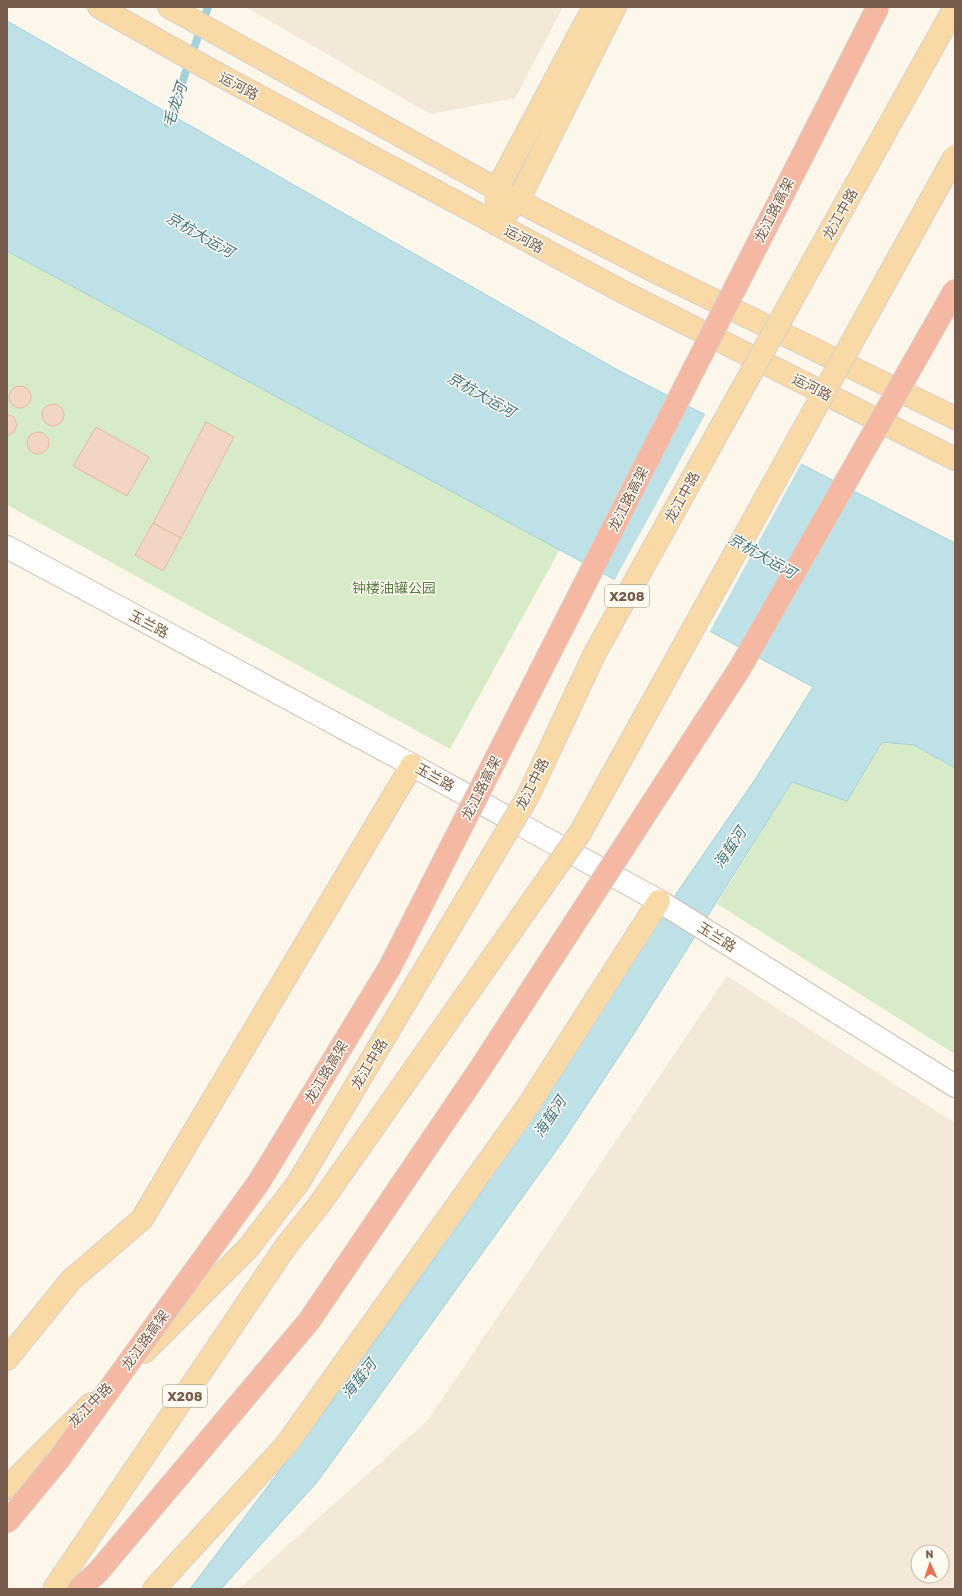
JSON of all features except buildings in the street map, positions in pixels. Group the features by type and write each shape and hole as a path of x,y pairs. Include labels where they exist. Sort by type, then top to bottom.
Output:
{"highway":[{"name":"龙江路高架","path":"7,1522 59,1459 259,1182 390,967 878,7"},
{"path":"80,1589 98,1572 309,1321 480,1069 740,668 955,290"}],"main road":[{"name":"运河路","path":"99,7 158,42 630,296 955,460"},
{"path":"170,7 518,201 656,272 955,418"},
{"path":"496,224 497,189 594,7"},
{"path":"496,224 518,201 615,7"},
{"name":"龙江中路","path":"7,1488 249,1247 298,1184 528,796 595,653 955,7"},
{"name":"X208","path":"54,1589 286,1246 320,1205 580,833 955,156"},
{"path":"7,1359 71,1280 142,1219 412,765"},
{"path":"154,1589 286,1445 528,1106 662,903"}],"street":[{"name":"玉兰路","path":"7,547 412,765 662,903 955,1086"}],"shaded area":[{"path":"246,7 563,7 515,98 430,114"},
{"path":"727,976 955,1123 955,1589 239,1589 428,1420"}],"green space":[{"name":"钟楼油罐公园","path":"7,251 560,549 450,749 7,505"},
{"path":"882,742 914,745 955,768 955,1054 717,904 792,782 847,801"}],"water":[{"path":"7,21 616,369 955,543 955,768 914,745 882,742 847,801 792,782 633,1035 563,1141 318,1481 221,1589 190,1589 334,1399 478,1198 567,1058 658,920 754,781 813,687 7,251"}],"pier":[{"path":"706,413 802,462 709,633 614,581"}],"waterway":[{"name":"毛龙河","path":"168,124 208,7"}],"water label":[{"name":"京杭大运河","path":"200,235"},
{"name":"京杭大运河","path":"481,395"},
{"name":"京杭大运河","path":"762,556"},
{"name":"海蜇河","path":"730,848"},
{"name":"海蜇河","path":"550,1117"},
{"name":"海蜇河","path":"359,1379"}]}
